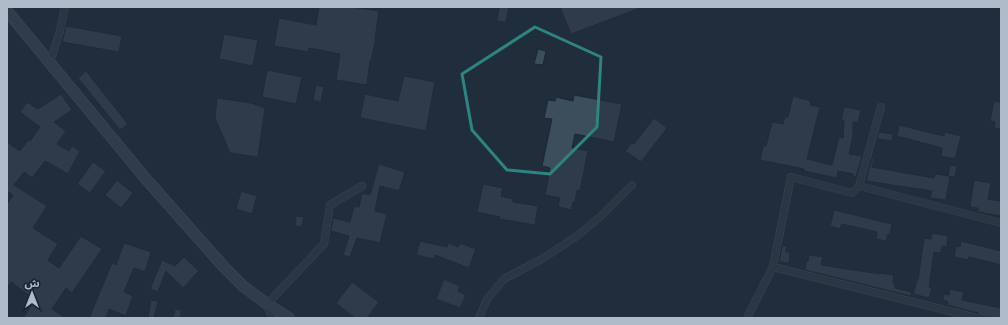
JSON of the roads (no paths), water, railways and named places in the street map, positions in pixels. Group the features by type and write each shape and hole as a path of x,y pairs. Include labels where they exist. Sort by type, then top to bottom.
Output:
{"street":[{"path":"50,62 60,31 64,7"},
{"path":"7,11 146,180 223,266 243,286 289,318"},
{"path":"747,318 773,267 791,177 852,193 859,186 881,107"},
{"path":"478,318 487,299 504,279 542,259 577,236 601,216 632,185"},
{"path":"267,304 324,244 330,205 362,186"},
{"path":"859,186 1001,222"},
{"path":"773,267 977,318"},
{"path":"267,304 272,318"}]}
